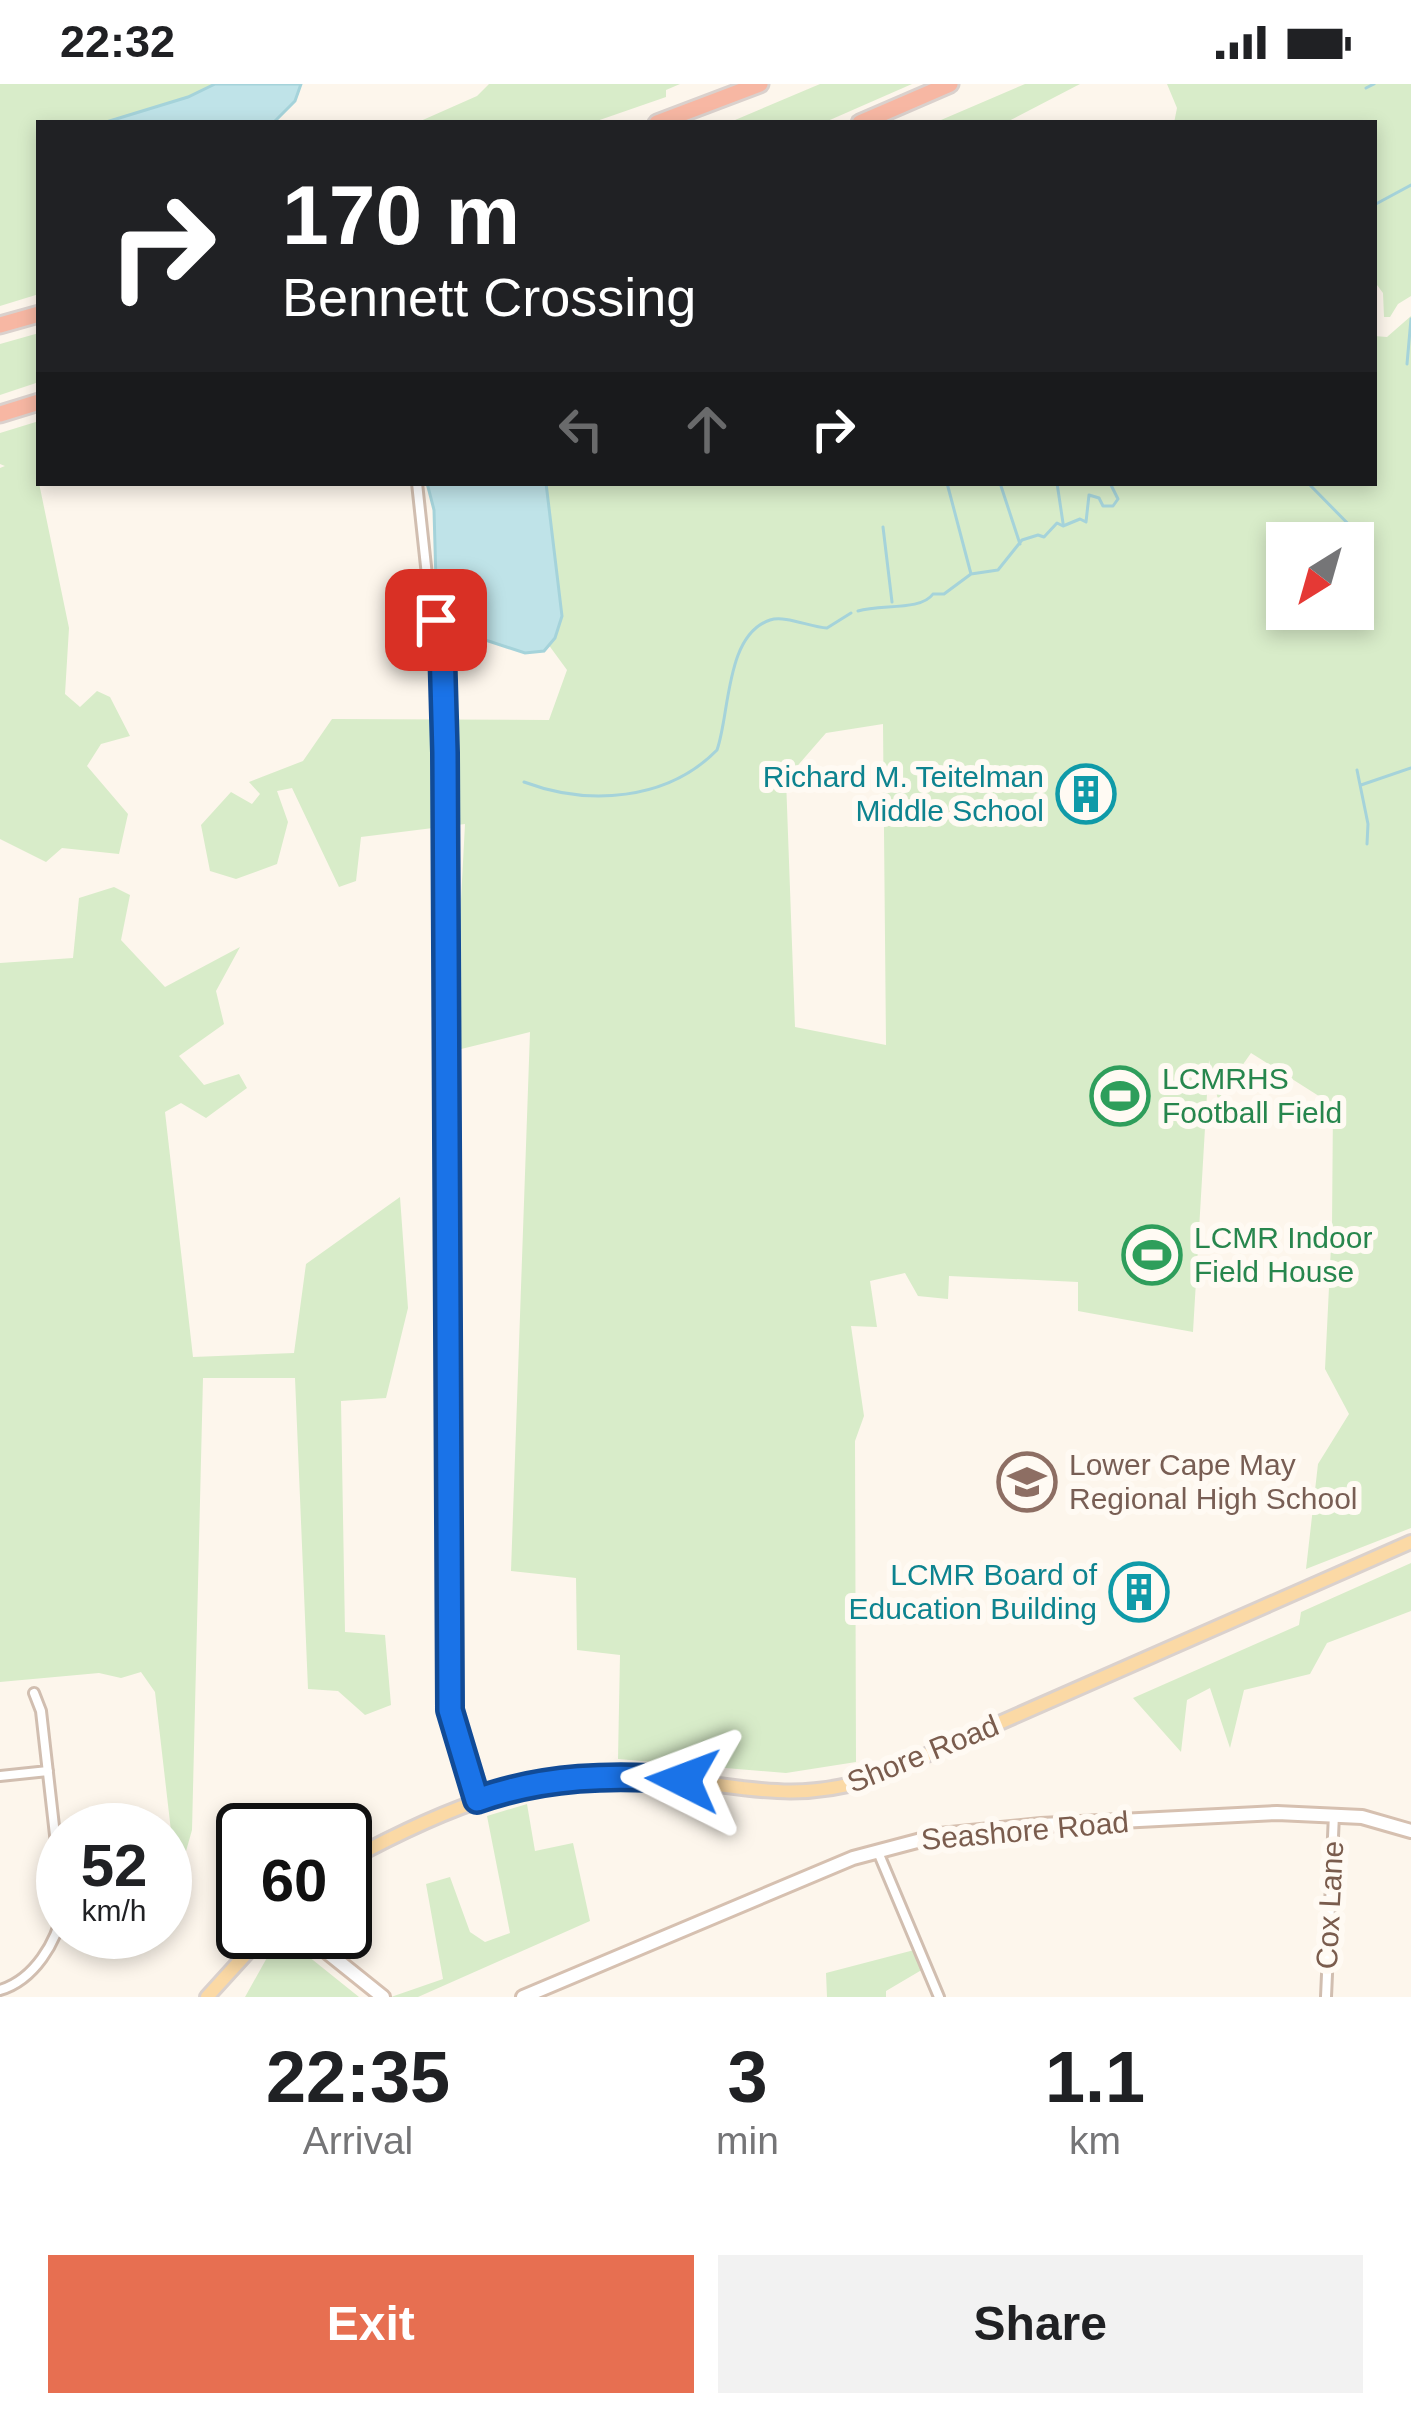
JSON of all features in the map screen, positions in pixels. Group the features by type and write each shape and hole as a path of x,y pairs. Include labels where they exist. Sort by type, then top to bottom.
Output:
{"highway":[{"path":"665,120 760,84"},
{"path":"867,120 950,84"},
{"path":"0,325 36,315"},
{"path":"0,414 36,402"}],"main road":[{"name":"Shore Road","path":"372,1849 477,1800 538,1783 656,1778 786,1794 860,1783 1411,1542"},
{"path":"207,1997 241,1959"}],"street":[{"path":"417,486 429,594 442,645 445,753 447,1691 477,1800"},
{"path":"34,1693 41,1711 52,1803"},
{"path":"0,1776 48,1771"},
{"name":"Seashore Road","path":"523,1997 878,1850 953,1833 1277,1813 1334,1814 1411,1831"},
{"name":"Cox Lane","path":"1326,1997 1334,1814"},
{"path":"878,1850 939,1997"},
{"path":"0,1990 15,1985 40,1959"},
{"path":"336,1959 383,1997"}],"green space":[{"path":"0,84 229,84 135,120 36,120 36,295 0,306"},
{"path":"489,84 680,84 666,90 666,97 600,120 423,120 477,96"},
{"path":"820,84 912,84 830,120 735,120"},
{"path":"1025,84 1080,84 1011,120 941,120"},
{"path":"1167,84 1411,84 1411,296 1390,317 1384,317 1383,293 1377,285 1377,120 1175,120 1177,108"},
{"path":"1411,316 1411,1528 1306,1569 1318,1464 1349,1414 1325,1369 1333,1105 1251,1053 1218,1100 1209,1060 1193,1332 1078,1311 1078,1282 949,1276 948,1299 918,1296 905,1273 870,1281 877,1327 851,1326 864,1416 855,1441 856,1762 786,1773 618,1759 620,1655 577,1650 576,1578 511,1571 530,1032 453,1051 465,824 361,837 356,881 339,887 292,788 277,791 288,822 277,864 236,879 210,871 201,825 231,792 252,804 260,794 249,782 303,761 332,719 549,720 567,670 548,644 544,486 1377,486 1377,336 1387,337","holes":["883,724 886,1045 795,1027 786,779 826,733"]},
{"path":"36,334 36,383 0,395 0,344"},
{"path":"36,422 36,486 69,628 65,694 80,707 97,691 110,697 130,736 101,744 87,766 128,814 119,854 62,848 46,862 0,839 0,468 5,466 0,464 0,433"},
{"path":"114,887 130,895 121,940 165,987 240,947 216,991 224,1024 179,1056 204,1085 239,1074 247,1088 206,1118 181,1103 165,1112 193,1357 294,1353 306,1264 400,1197 408,1308 386,1398 341,1401 345,1632 385,1635 391,1705 365,1715 338,1691 308,1689 295,1378 203,1378 192,1830 192,1803 168,1803 155,1692 141,1672 121,1678 99,1673 0,1682 0,963 73,958 79,898"},
{"path":"1411,1563 1411,1611 1327,1643 1310,1674 1244,1690 1230,1748 1210,1688 1187,1700 1181,1752 1133,1698 1299,1625 1301,1612"},
{"path":"527,1804 535,1851 573,1843 590,1921 418,1997 391,1997 443,1979 426,1884 450,1877 470,1932 485,1942 510,1933 487,1816"},
{"path":"918,1949 925,1968 886,1991 886,1997 827,1997 826,1973"},
{"path":"266,1959 312,1959 359,1997 245,1997"}],"water":[{"path":"215,84 301,84 295,101 276,120 113,120"},
{"path":"428,486 546,486 562,616 555,638 544,651 525,653 455,630 436,582 434,510"}],"waterway":[{"path":"1366,88 1374,84"},
{"path":"1377,203 1411,185"},
{"path":"1407,364 1411,319"},
{"path":"948,486 971,574"},
{"path":"1001,486 1020,544"},
{"path":"1057,486 1063,523"},
{"path":"858,611 919,603 933,594 944,594 971,574 998,570 1022,540 1044,537 1057,523 1086,522 1089,495 1099,498 1103,506 1113,506 1118,499 1112,486"},
{"path":"1311,486 1346,522"},
{"path":"883,527 892,602"},
{"path":"524,782 600,796 651,789 675,780 717,750 737,658 755,628 776,619 827,628 851,613"},
{"path":"1361,785 1411,768"},
{"path":"1357,770 1368,824 1367,844"}],"place":[{"name":"Richard M. Teitelman Middle School","path":"1086,794"},
{"name":"LCMRHS Football Field","path":"1120,1096"},
{"name":"LCMR Indoor Field House","path":"1152,1255"},
{"name":"Lower Cape May Regional High School","path":"1027,1482"},
{"name":"LCMR Board of Education Building","path":"1139,1592"}],"route":[{"path":"436,620 442,645 445,753 450,1710 477,1800 565,1780 683,1780"}]}
